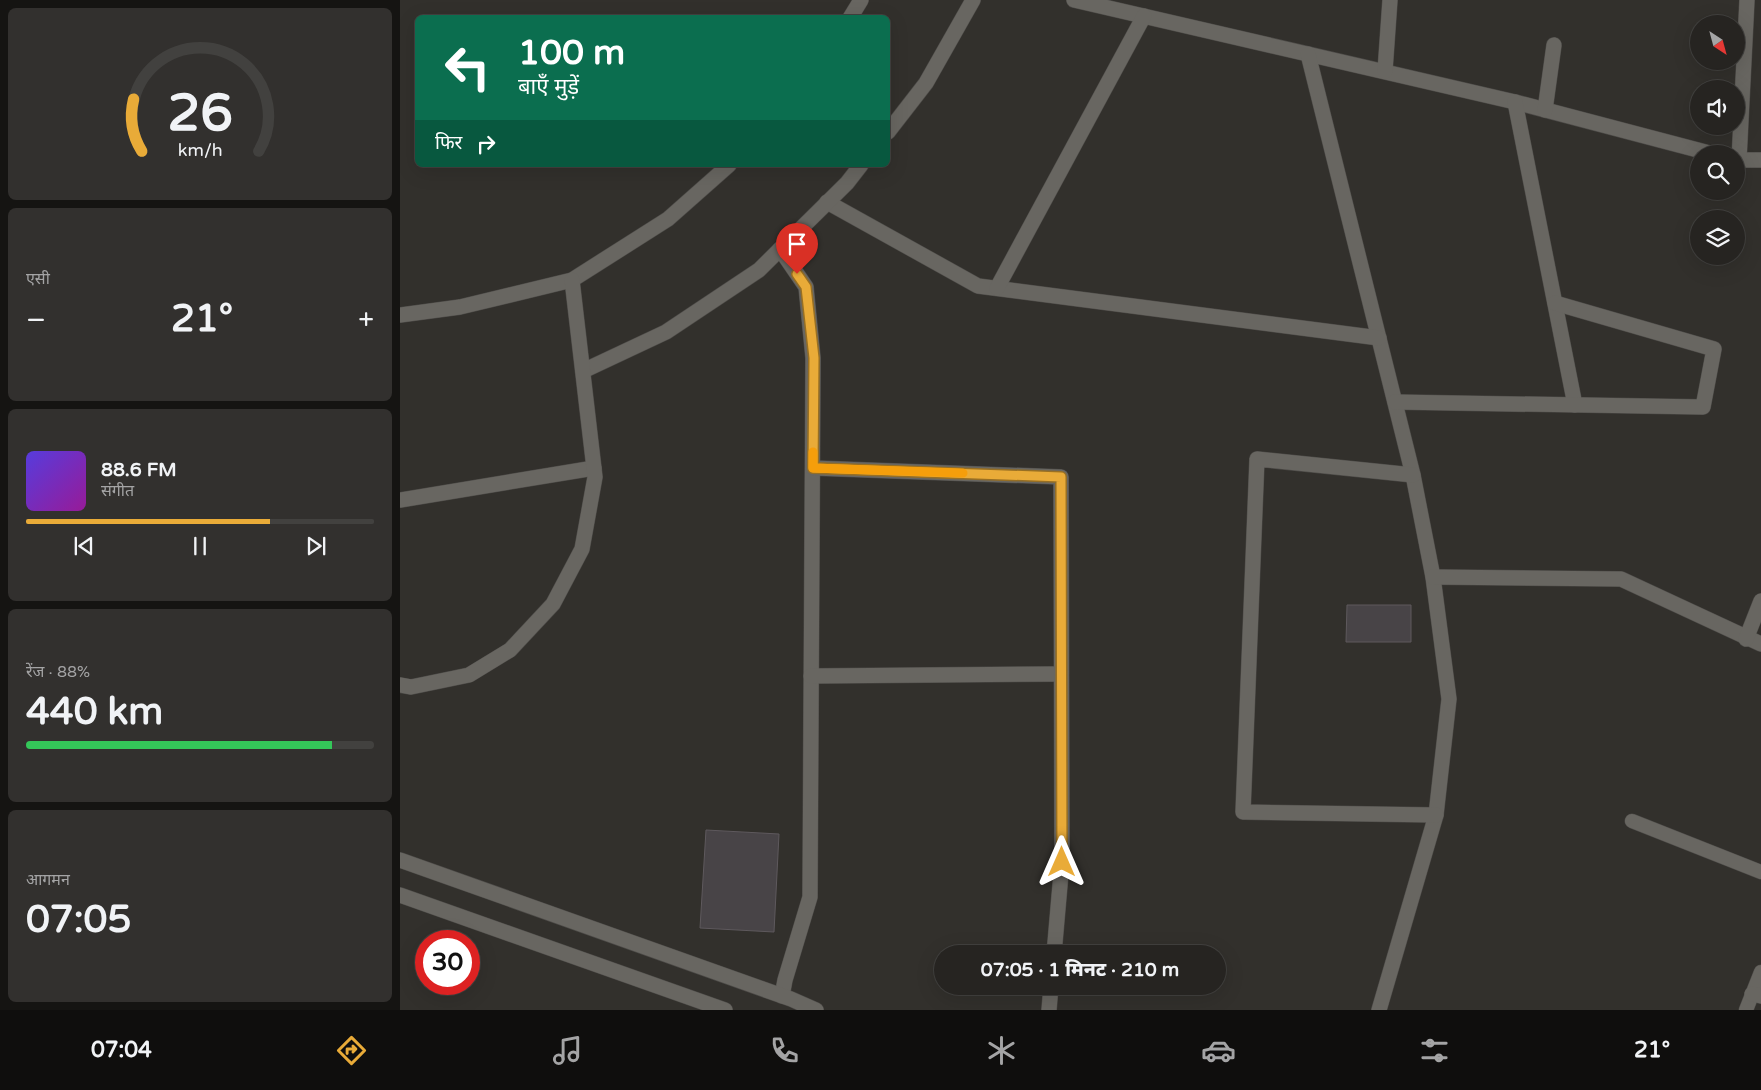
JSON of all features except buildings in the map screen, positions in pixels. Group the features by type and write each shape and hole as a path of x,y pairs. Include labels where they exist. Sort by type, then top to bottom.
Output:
{"street":[{"path":"852,15 861,0"},
{"path":"890,129 926,83 973,0"},
{"path":"1078,0 1515,102 1690,148"},
{"path":"1385,71 1390,0"},
{"path":"1739,145 1747,0"},
{"path":"998,288 1144,16"},
{"path":"1545,110 1554,45"},
{"path":"1308,54 1413,475 1433,576 1449,699 1436,815 1380,1010"},
{"path":"1515,102 1575,405"},
{"path":"1745,160 1761,160"},
{"path":"400,315 460,307 572,280 668,219 727,167"},
{"path":"583,371 666,332 759,270 847,183 859,167"},
{"path":"827,202 978,286 1379,338"},
{"path":"780,249 806,287 814,358 810,897 782,996"},
{"path":"400,685 411,687 469,675 510,650 552,604 582,548 595,477 572,280"},
{"path":"1395,402 1703,407 1714,349 1555,302"},
{"path":"1413,475 1256,459 1243,812 1436,815"},
{"path":"400,500 594,468"},
{"path":"813,468 1061,477 1062,862 1055,945"},
{"path":"1433,576 1621,579 1761,644"},
{"path":"1746,638 1761,601"},
{"path":"811,676 1062,674"},
{"path":"400,860 782,996 816,1010"},
{"path":"400,895 725,1010"},
{"path":"1049,1010 1050,995"}],"lane":[{"path":"1632,821 1761,872"},
{"path":"1746,1010 1757,995 1761,972"}],"slow traffic":[{"path":"813,452 813,468 963,473"}],"route":[{"path":"797,274 806,287 814,358 813,468 1061,477 1062,862"}]}
